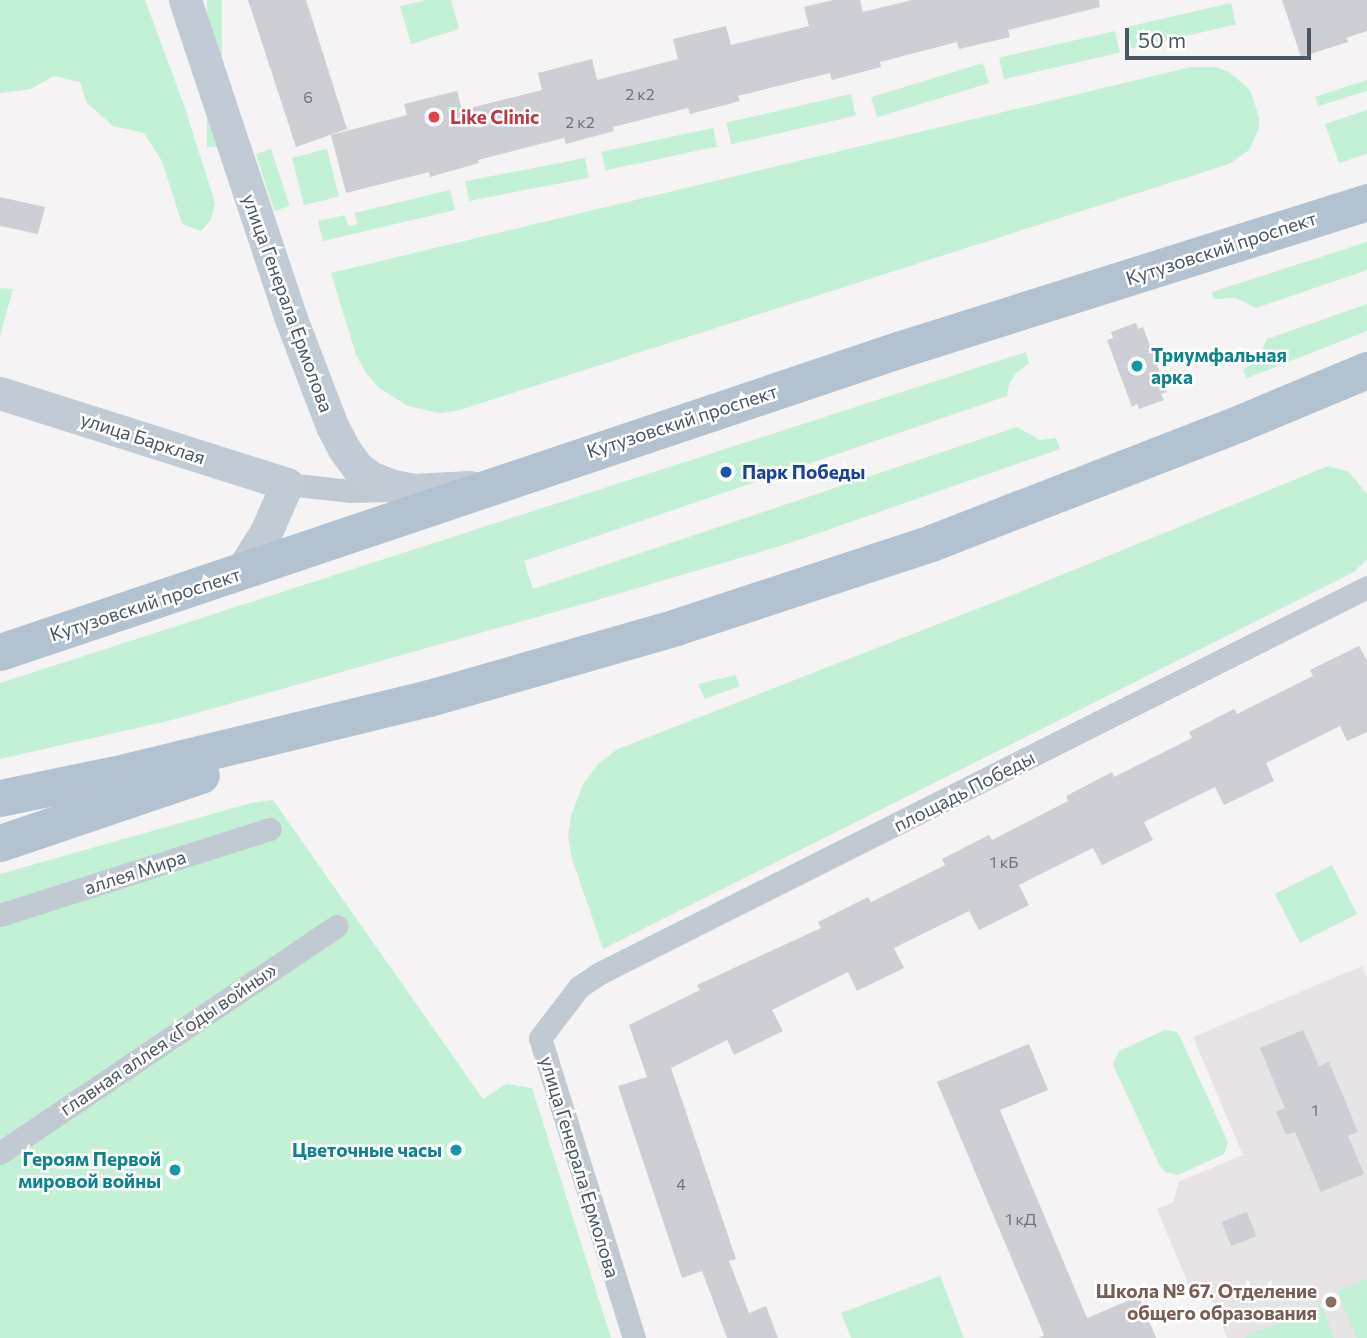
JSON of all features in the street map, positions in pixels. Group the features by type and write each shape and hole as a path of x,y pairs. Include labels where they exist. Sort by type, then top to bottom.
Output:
{"main road":[{"name":"улица Генерала Ермолова","path":"185,0 268,253 332,426 358,468 372,478 413,490 493,484"},
{"name":"Кутузовский проспект","path":"0,652 898,350 1367,202"},
{"path":"0,798 125,772 429,698 676,627 931,542 1240,423 1367,370"},
{"name":"улица Барклая","path":"0,393 286,484"},
{"path":"240,573 266,532 286,484"},
{"path":"0,843 429,698"}],"street":[{"path":"286,484 350,491 413,490"},
{"name":"площадь Победы","path":"566,1002 579,987 600,973 1367,587"},
{"name":"аллея Мира","path":"0,915 270,828"},
{"name":"главная аллея «Годы войны»","path":"0,1153 337,926"},
{"name":"улица Генерала Ермолова","path":"566,1002 540,1038 634,1338"}],"shaded area":[{"path":"1362,966 1367,978 1367,1338 1227,1338 1204,1283 1190,1288 1157,1209 1174,1202 1178,1182 1243,1155 1193,1037"}],"green space":[{"path":"0,0 145,0 184,105 215,203 211,220 201,231 182,224 162,161 144,133 113,126 87,103 80,82 54,76 31,89 0,93"},
{"path":"207,0 222,0 222,147 207,147"},
{"path":"427,0 451,0 459,29 411,44 400,6"},
{"path":"1231,3 1236,24 1132,49 1127,27"},
{"path":"1115,31 1120,52 1004,79 999,58"},
{"path":"983,63 989,83 877,117 871,97"},
{"path":"1191,67 1216,67 1229,72 1250,90 1259,117 1259,128 1249,150 1229,164 456,411 439,413 408,406 379,388 356,355 331,273"},
{"path":"1367,80 1367,91 1318,106 1315,97"},
{"path":"851,94 856,115 731,144 726,123"},
{"path":"1367,110 1367,154 1339,163 1325,124"},
{"path":"713,128 717,147 605,170 601,152"},
{"path":"271,149 290,206 274,211 256,154"},
{"path":"327,149 339,197 304,205 292,158"},
{"path":"585,158 589,178 469,201 465,181"},
{"path":"450,190 455,210 323,241 318,221 345,215 348,226 357,224 355,213"},
{"path":"1367,242 1367,270 1256,308 1236,298 1214,299 1212,292"},
{"path":"0,288 13,289 0,336"},
{"path":"1367,304 1367,331 1247,378 1243,370 1258,359 1267,339"},
{"path":"1026,352 1029,363 1016,373 1009,384 1007,396 524,561 533,589 1017,427 1040,440 1056,438 1060,449 790,543 597,600 172,720 0,759 0,683"},
{"path":"1328,466 1349,472 1367,494 1367,559 1354,572 603,949 572,859 568,836 571,816 583,784 599,763 618,749 1015,594"},
{"path":"735,675 740,686 705,699 698,684"},
{"path":"273,800 483,1099 506,1084 532,1088 611,1338 0,1338 0,874 251,803"},
{"path":"1332,865 1357,914 1300,943 1275,894"},
{"path":"1165,1030 1177,1032 1181,1039 1228,1142 1224,1154 1178,1175 1165,1172 1160,1166 1113,1065 1119,1051"},
{"path":"940,1276 964,1338 851,1338 841,1313"},
{"path":"1367,1279 1367,1338 1357,1338 1337,1291"},
{"path":"1322,1306 1334,1338 1246,1338 1246,1336"}],"building":[{"path":"248,0 306,0 347,129 296,147"},
{"path":"833,0 860,0 863,12 912,0 1099,0 1100,7 1008,30 1010,37 959,49 957,42 880,62 881,67 832,80 830,73 738,96 740,101 690,114 688,108 613,127 614,131 566,144 564,138 478,160 479,163 430,177 429,172 346,193 331,135 407,115 404,104 457,91 462,110 542,90 538,73 592,59 597,80 678,59 673,39 726,26 731,45 809,26 804,7"},
{"path":"1282,0 1367,0 1367,31 1346,38 1348,42 1301,57"},
{"path":"0,197 45,207 38,234 0,226"},
{"name":"Триумфальная арка","path":"1136,323 1138,329 1143,327 1167,392 1161,394 1164,400 1139,409 1137,404 1132,407 1107,340 1113,338 1111,332"},
{"path":"1359,646 1367,661 1367,732 1347,741 1340,726 1266,763 1274,781 1224,805 1215,787 1144,822 1153,840 1102,865 1093,848 1019,885 1029,905 979,930 969,911 894,948 904,968 857,991 848,972 772,1010 783,1031 734,1055 727,1040 671,1068 736,1259 729,1261 749,1313 766,1306 778,1338 727,1338 702,1271 682,1278 618,1086 647,1077 629,1025 700,990 697,985 821,928 818,922 868,897 871,902 945,865 942,859 989,835 992,840 1068,801 1066,796 1112,772 1114,777 1192,738 1189,732 1234,709 1237,714 1313,676 1310,670"},
{"path":"1303,1030 1319,1066 1329,1062 1358,1132 1348,1136 1364,1174 1321,1192 1295,1132 1286,1135 1276,1112 1285,1108 1260,1048"},
{"path":"1029,1044 1048,1090 1000,1110 1087,1318 1139,1296 1156,1338 1039,1338 1044,1335 937,1082"},
{"path":"1247,1212 1256,1236 1231,1246 1222,1222"}],"place":[{"name":"Like Clinic","path":"434,117"},
{"name":"Триумфальная арка","path":"1137,366"},
{"name":"Парк Победы","path":"726,472"},
{"name":"Цветочные часы","path":"456,1150"},
{"name":"Героям Первой мировой войны","path":"175,1170"},
{"name":"Школа № 67. Отделение общего образования","path":"1331,1302"}]}
